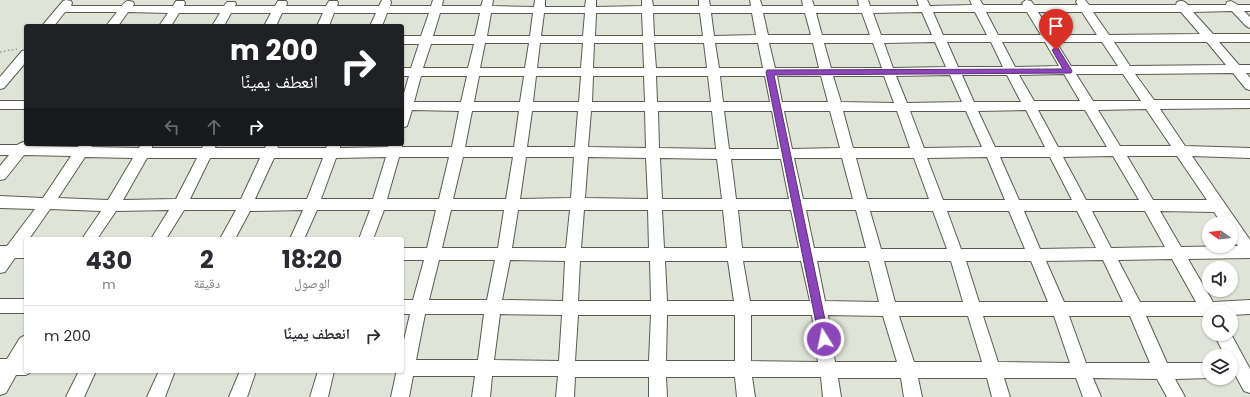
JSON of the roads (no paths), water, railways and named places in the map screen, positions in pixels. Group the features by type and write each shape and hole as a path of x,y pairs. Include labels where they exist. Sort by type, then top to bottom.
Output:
{"street":[{"path":"50,24 70,0"},
{"path":"62,9 179,4 1232,4 1250,8"},
{"path":"166,24 179,4"},
{"path":"437,4 404,106 901,107 1250,104"},
{"path":"864,4 956,254 1001,397"},
{"path":"924,4 991,152 1034,255 1059,309 1092,397"},
{"path":"977,4 1107,254 1162,371 1176,397"},
{"path":"1028,4 1088,106 1149,205 1206,305"},
{"path":"1082,4 1226,217"},
{"path":"1181,4 1250,86"},
{"path":"1232,4 1250,24"},
{"path":"114,24 128,5"},
{"path":"219,24 230,5"},
{"path":"271,24 281,5"},
{"path":"324,24 332,5"},
{"path":"377,24 385,5"},
{"path":"488,5 481,40 472,72 457,153 404,368 1202,371"},
{"path":"481,397 493,308 504,255 520,152 540,5"},
{"path":"565,397 573,254 582,152 591,5"},
{"path":"647,5 651,72 659,309 657,369 658,397"},
{"path":"705,5 743,309 743,369 746,397"},
{"path":"756,5 762,40 819,309 832,397"},
{"path":"808,5 863,205 889,308 908,369 913,397"},
{"path":"404,40 1250,38"},
{"path":"0,86 12,72 23,51"},
{"path":"404,72 826,72 1250,69"},
{"path":"12,72 24,72"},
{"path":"0,105 24,105"},
{"path":"0,150 23,147 333,148 395,149 457,153 582,152 786,154 848,152 1181,151 1250,153"},
{"path":"0,175 23,147"},
{"path":"0,267 5,252 47,203 85,148"},
{"path":"90,237 112,206 146,148"},
{"path":"159,237 180,204 209,148"},
{"path":"228,237 246,205 271,148"},
{"path":"298,237 312,205 333,148"},
{"path":"367,237 379,204 395,149"},
{"path":"0,202 112,206 180,204 655,204 1218,206"},
{"path":"1238,234 1250,252"},
{"path":"5,252 24,252"},
{"path":"404,254 1034,255 1250,252"},
{"path":"0,306 24,306"},
{"path":"404,307 1202,310"},
{"path":"1238,308 1250,307"},
{"path":"1226,341 1243,375"},
{"path":"0,387 24,347"},
{"path":"75,397 87,373"},
{"path":"156,397 166,373"},
{"path":"238,397 247,373"},
{"path":"319,397 325,373"},
{"path":"400,397 403,373"}]}
